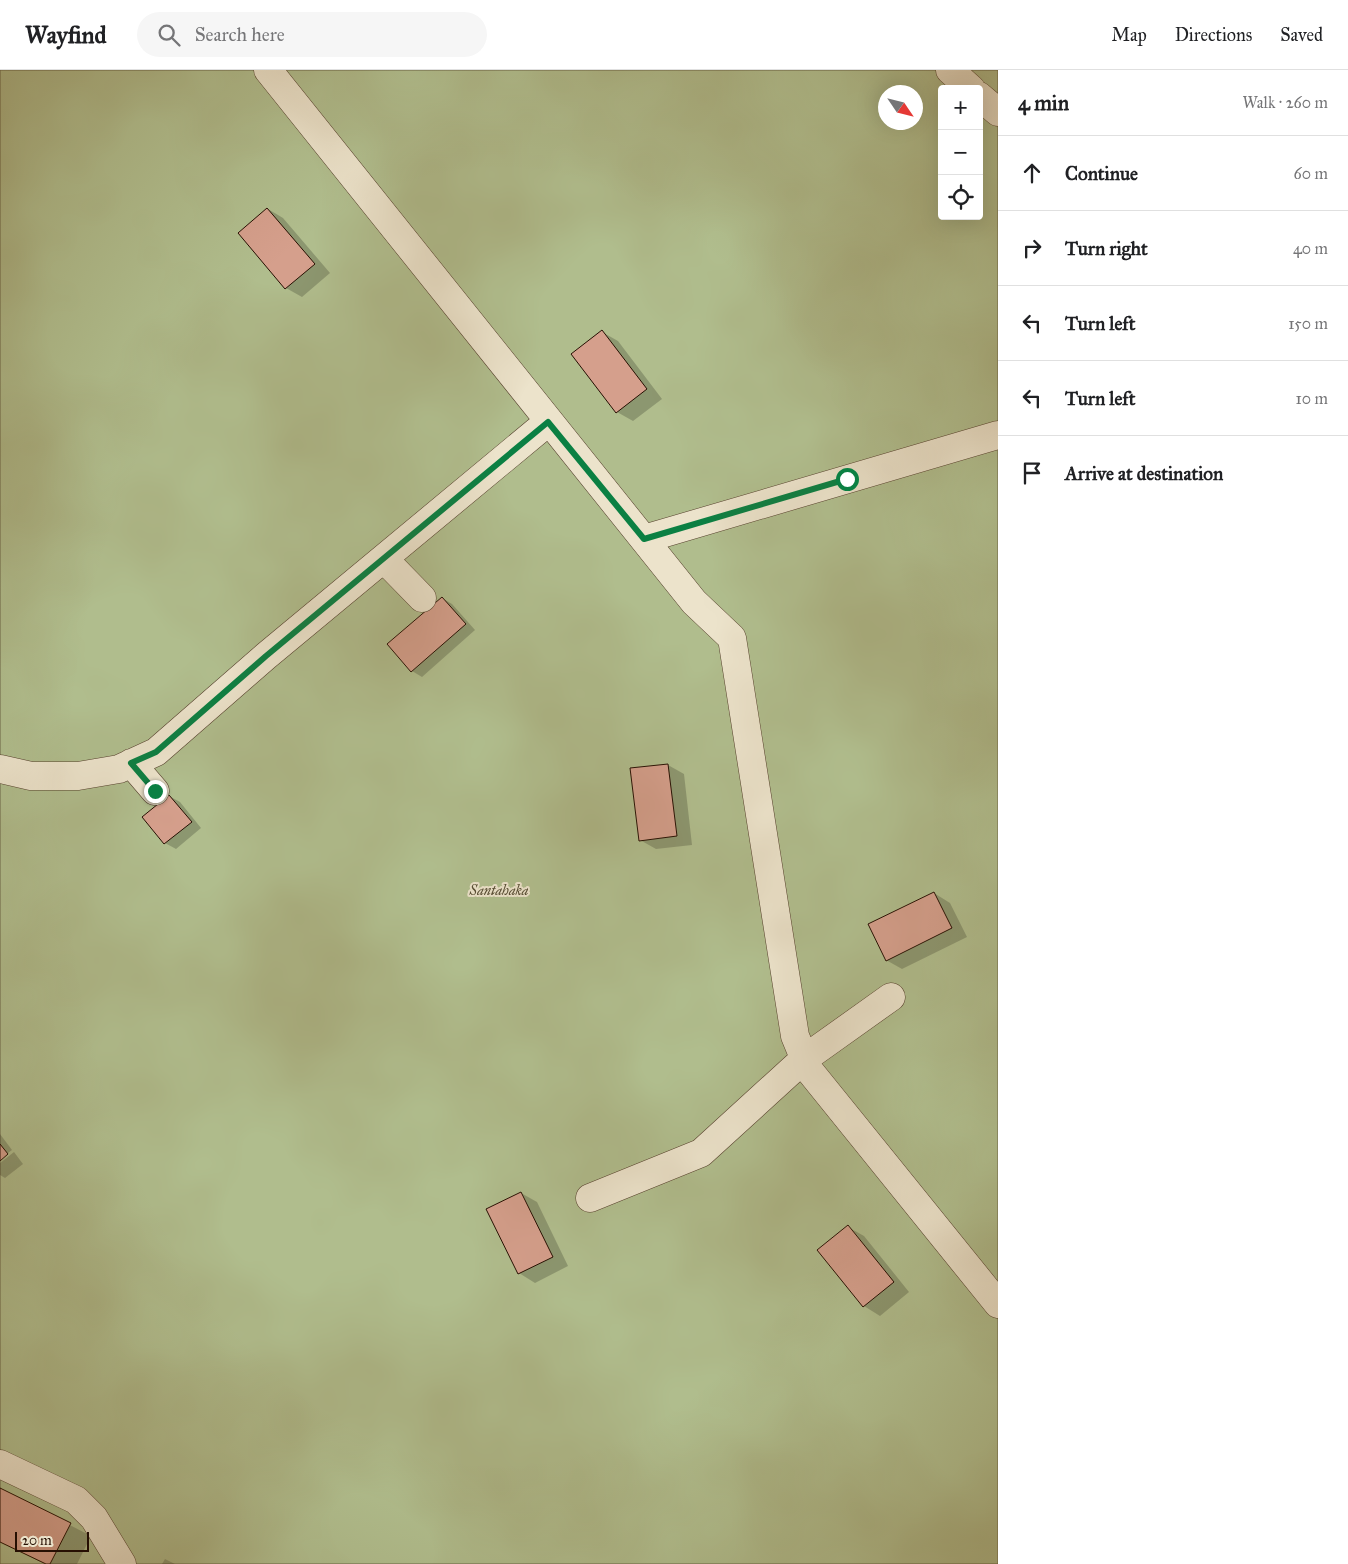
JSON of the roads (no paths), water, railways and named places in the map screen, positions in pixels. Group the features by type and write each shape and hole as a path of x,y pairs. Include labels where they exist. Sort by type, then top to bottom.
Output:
{"lane":[{"path":"268,70 694,602 732,638 795,1036 809,1070 998,1304"},
{"path":"950,70 967,85"},
{"path":"983,99 998,112"},
{"path":"0,769 31,776 78,776 119,768 156,752 266,656 548,422"},
{"path":"644,539 998,435"},
{"path":"384,559 422,598"},
{"path":"131,763 155,791"},
{"path":"590,1198 701,1153 804,1058 891,997"},
{"path":"0,1464 76,1500 94,1518 122,1564"}],"park label":[{"name":"Santahaka","path":"499,890"}]}
